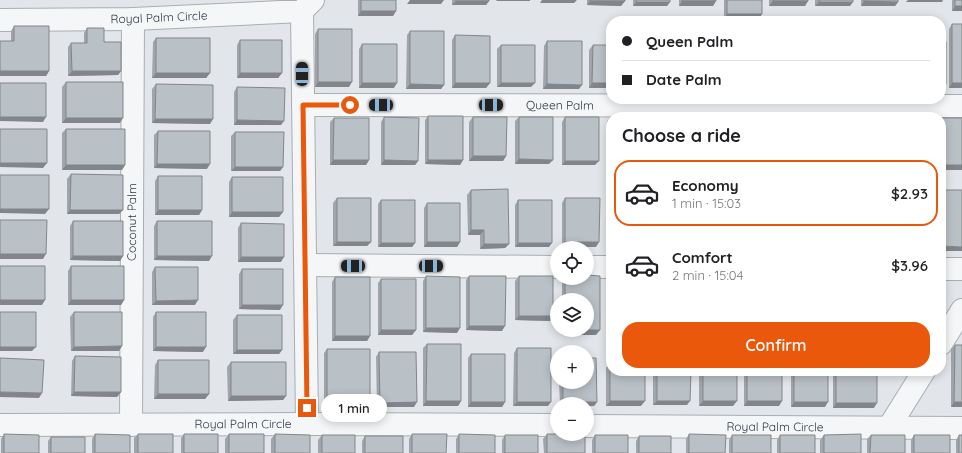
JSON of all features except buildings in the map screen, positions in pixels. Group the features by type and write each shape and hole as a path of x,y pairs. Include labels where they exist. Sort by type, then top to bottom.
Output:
{"street":[{"name":"Royal Palm Circle","path":"0,20 133,19 308,6"},
{"path":"307,424 303,105 308,6"},
{"name":"Coconut Palm","path":"131,425 133,19"},
{"name":"Queen Palm","path":"303,105 962,106"},
{"path":"306,265 550,267"},
{"path":"594,267 606,267"},
{"path":"946,269 962,269"},
{"path":"946,336 962,310"},
{"path":"890,427 921,376"},
{"name":"Royal Palm Circle","path":"0,425 307,424 550,426"},
{"name":"Royal Palm Circle","path":"594,426 962,428"}],"route":[{"path":"307,408 303,105 350,105"}]}
